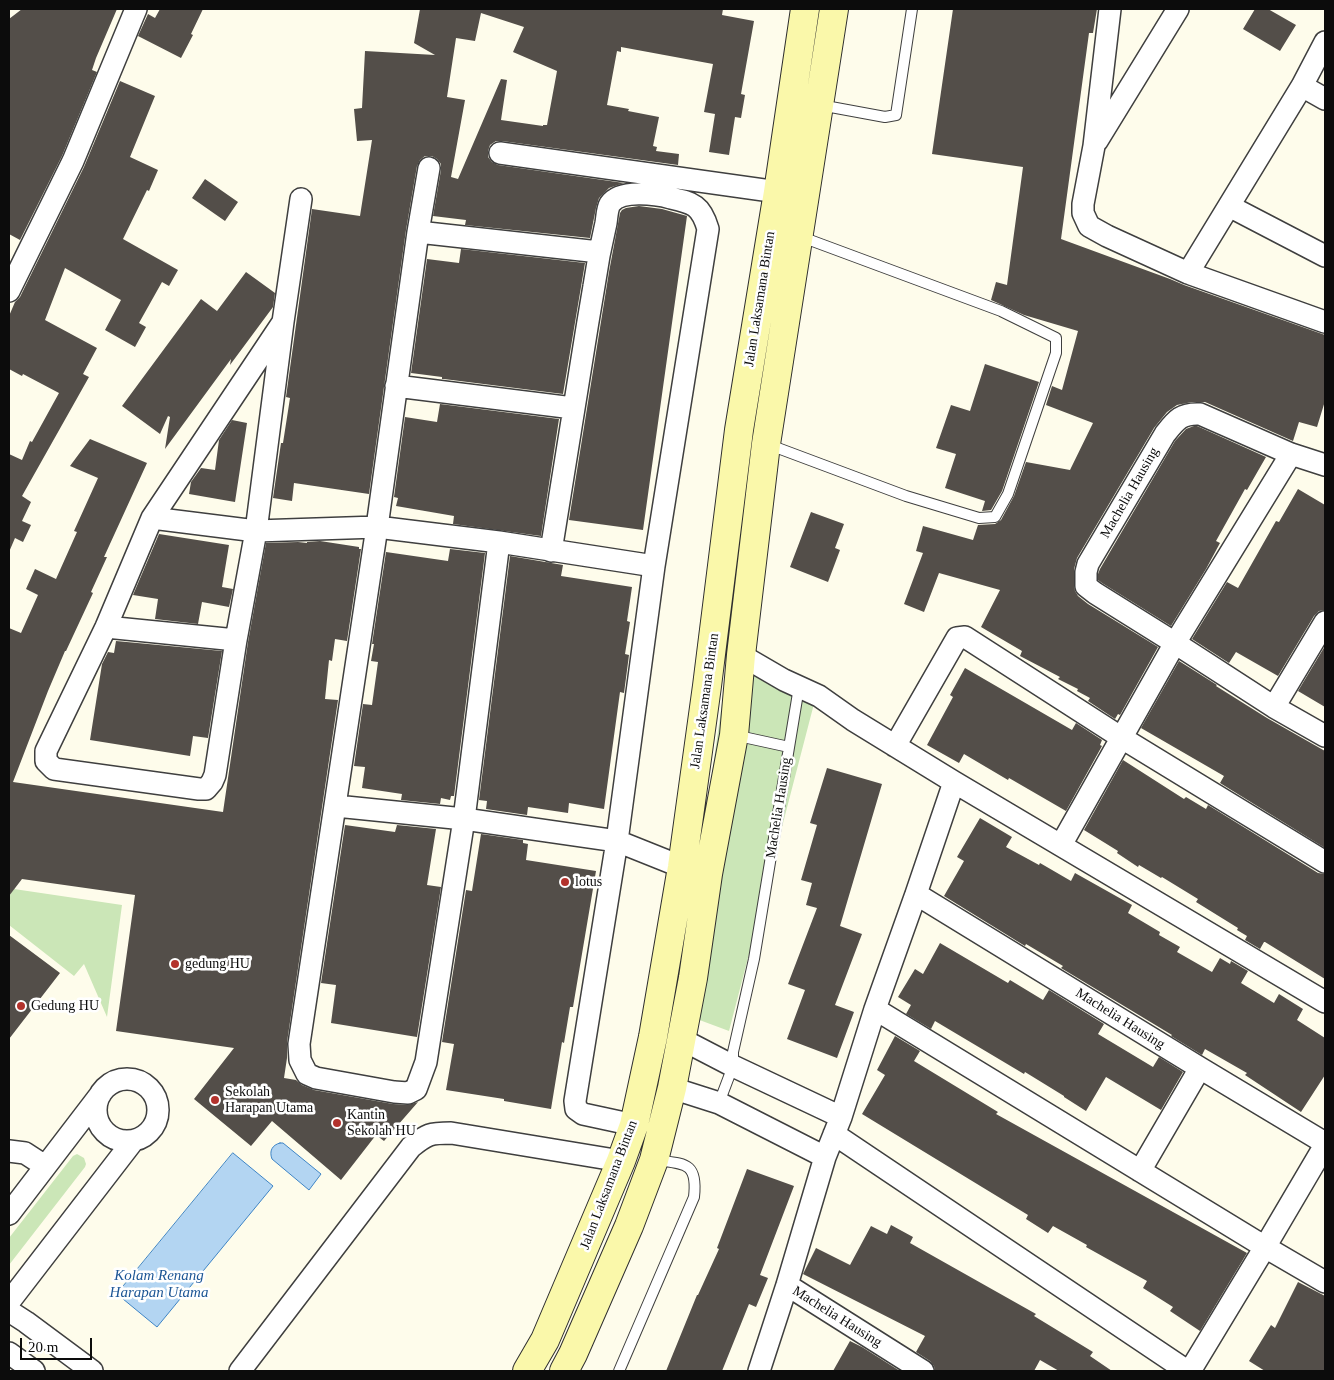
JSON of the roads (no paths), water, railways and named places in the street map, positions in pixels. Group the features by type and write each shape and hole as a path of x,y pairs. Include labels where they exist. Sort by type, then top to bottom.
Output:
{"main road":[{"name":"Jalan Laksamana Bintan","path":"528,1371 545,1340 634,1125 653,1037 682,867 739,430 778,192 804,9"},
{"name":"Jalan Laksamana Bintan","path":"568,1363 629,1226 654,1160 672,1088 693,978 708,874 734,735 741,655 766,444 834,9"},
{"path":"545,1340 568,1363"}],"street":[{"path":"10,287 74,162 136,9"},
{"path":"1110,9 1094,146 1082,204 1083,213 1089,226 1188,273 1325,322"},
{"path":"1094,146 1178,9"},
{"path":"1188,273 1302,86 1325,42"},
{"path":"1302,86 1325,99"},
{"path":"500,153 778,192"},
{"path":"429,168 418,232 336,806 299,1044 300,1060 307,1074 316,1078 408,1093 416,1089 426,1062 464,819 499,542"},
{"path":"551,551 599,252 610,204 620,196 629,194 664,196 692,203 705,218 708,229 654,566 617,840 575,1102 576,1109 583,1114 634,1125"},
{"path":"283,322 152,518 106,627 46,751 46,761 54,769 199,789 206,789 212,782 256,531 301,199"},
{"path":"1229,206 1325,256"},
{"path":"418,232 599,252"},
{"path":"396,386 573,408"},
{"name":"Machelia Hausing","path":"1325,465 1291,454 1200,414 1190,413 1177,419 1164,434 1088,564 1086,572 1086,586 1095,593 1274,707 1325,736"},
{"path":"1061,845 1175,643 1291,454"},
{"path":"152,518 256,531 377,527 499,542 654,566"},
{"path":"1274,707 1325,622"},
{"path":"106,627 236,640"},
{"path":"895,746 957,638 965,637 1122,738 1325,862"},
{"path":"741,655 799,688 819,696 853,720 954,782 1325,1002"},
{"name":"Machelia Hausing","path":"923,1371 787,1285 826,1157 838,1126 875,1009 954,782"},
{"path":"336,806 464,819 617,840 682,867"},
{"name":"Machelia Hausing","path":"838,1126 1188,1371 1265,1247 1325,1144 916,894"},
{"path":"875,1009 1325,1282"},
{"path":"681,1039 733,1066 838,1126"},
{"path":"1140,1171 1200,1068"},
{"path":"9,1214 100,1094 107,1086 116,1081 126,1079 136,1080 144,1084 157,1101 156,1122 142,1137 132,1141 112,1138 104,1132 98,1123 96,1114 100,1094"},
{"path":"672,1088 719,1103 826,1157"},
{"path":"240,1371 411,1147 422,1138 433,1133 451,1133 620,1161"},
{"path":"9,1302 132,1141"},
{"path":"9,1151 25,1153 45,1166"},
{"path":"759,1371 787,1285"},
{"path":"9,1311 92,1371"},
{"path":"9,1353 34,1371"}],"lane":[{"path":"819,105 885,117 896,115 912,9"},
{"path":"766,444 906,496 979,518 995,516 1008,494 1056,353 1056,338 1001,311 798,236"},
{"name":"Machelia Hausing","path":"719,1103 733,1066 733,1052 754,959 799,688"},
{"path":"734,735 789,747"},
{"path":"619,1371 694,1197 695,1184 693,1173 687,1166 654,1160"}],"water":[{"path":"283,1143 321,1174 309,1190 272,1159 272,1149"},
{"name":"Kolam Renang Harapan Utama","path":"233,1153 273,1186 157,1327 117,1294"}],"place":[{"name":"lotus","path":"565,882"},
{"name":"gedung HU","path":"175,964"},
{"name":"Gedung HU","path":"21,1006"},
{"name":"Sekolah Harapan Utama","path":"215,1100"},
{"name":"Kantin Sekolah HU","path":"337,1123"}]}
